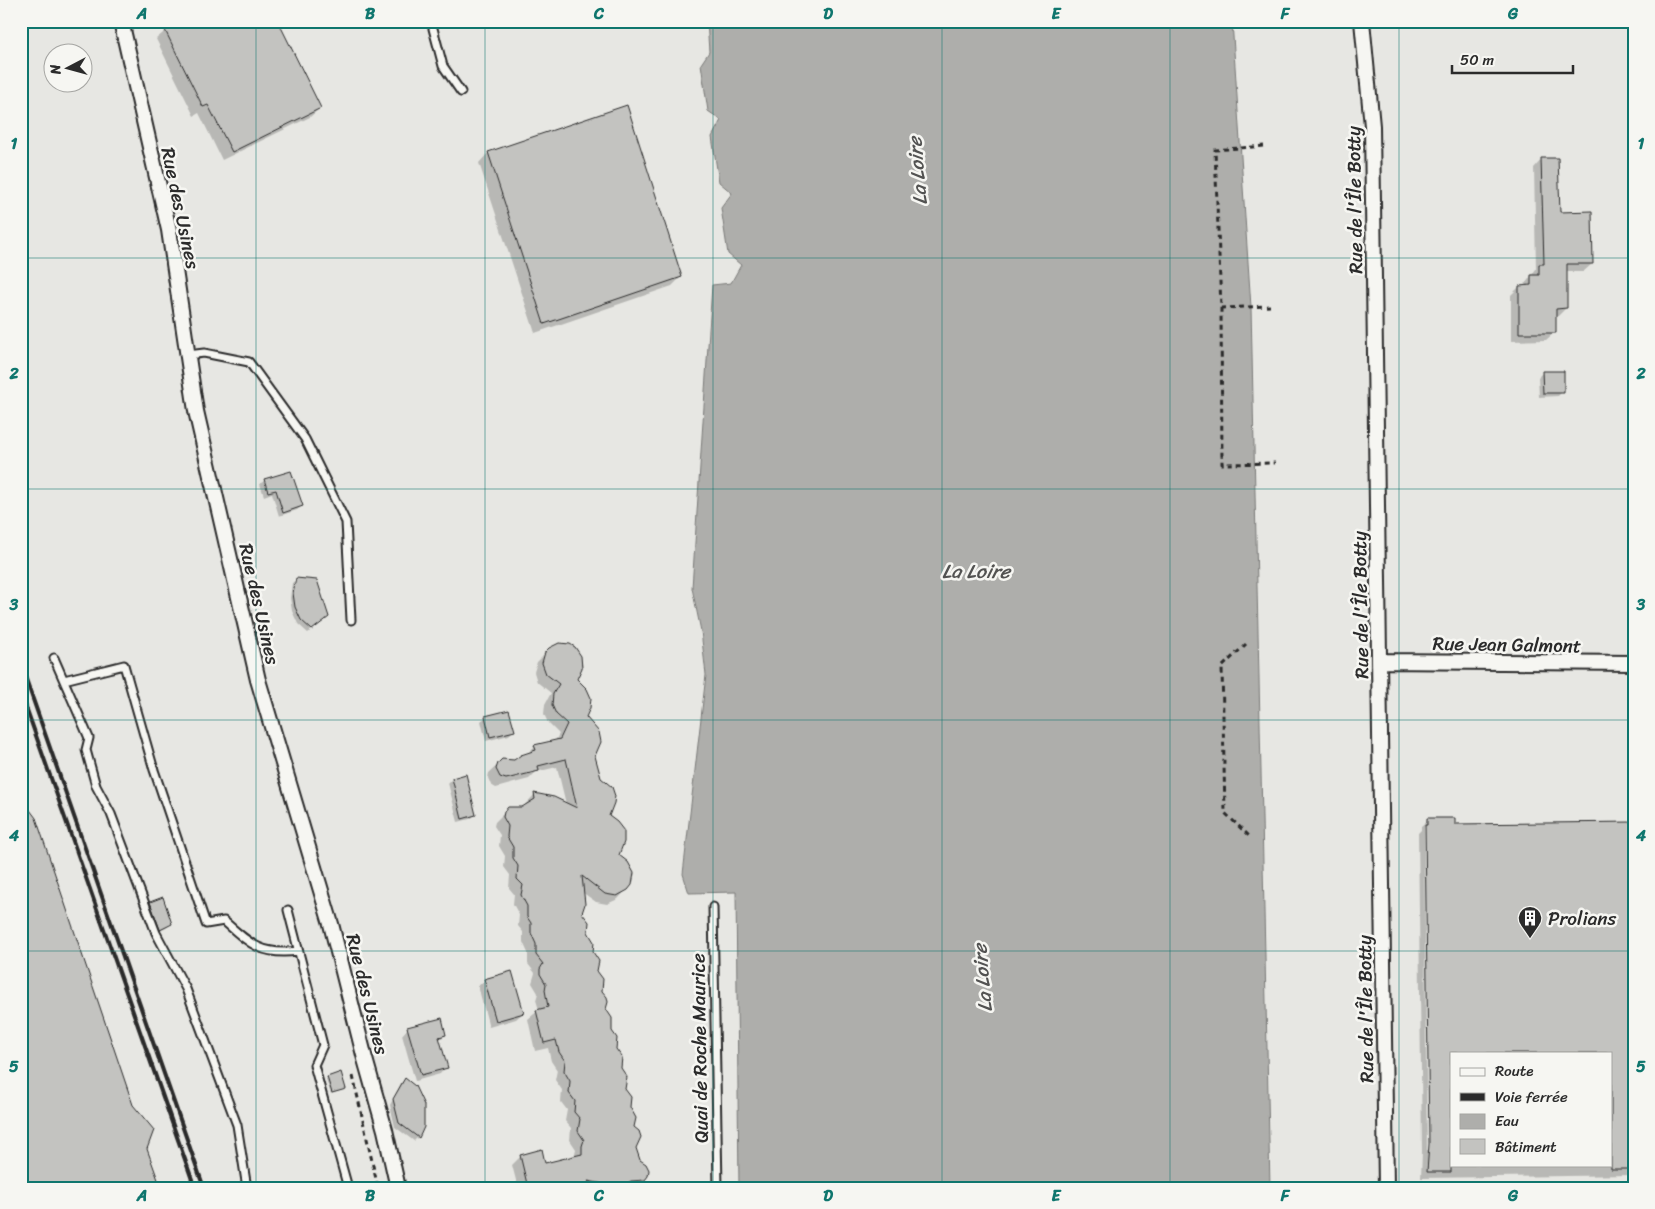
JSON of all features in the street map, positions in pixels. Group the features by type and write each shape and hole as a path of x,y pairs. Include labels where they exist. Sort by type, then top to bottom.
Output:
{"street":[{"name":"Rue des Usines","path":"121,21 169,230 196,411 258,680 331,924 385,1130 398,1188"},
{"name":"Rue de l'Île Botty","path":"1362,21 1372,126 1386,1188"},
{"name":"Rue Jean Galmont","path":"1379,661 1634,664"}],"lane":[{"path":"431,21 443,66 461,92"},
{"path":"188,355 204,353 249,362 305,439 346,522 351,620"},
{"path":"54,658 89,738 86,750 96,786 112,814 156,933 186,989 237,1125 247,1188"},
{"path":"64,680 124,665 160,786 206,924 224,921 255,946 280,953 298,951"},
{"name":"Quai de Roche Maurice","path":"713,907 718,1188"},
{"path":"288,910 323,1045 314,1065 348,1188"}],"path":[{"path":"1264,146 1215,150 1221,308 1222,464 1275,463"},
{"path":"1221,308 1270,306"},
{"path":"1246,644 1222,666 1225,813 1250,836"}],"shaded area":[{"path":"21,21 707,21 709,52 721,120 712,137 719,182 732,193 742,265 731,283 712,286 692,588 701,631 706,675 683,874 689,893 736,892 739,1188 21,1188"},
{"path":"1232,21 1634,21 1634,1188 1270,1188 1251,307"}],"water":[{"name":"La Loire","path":"707,21 1232,21 1251,307 1270,1188 739,1188 736,892 689,893 683,874 706,675 701,631 692,588 712,285 731,283 741,265 728,254 721,208 732,193 719,182 712,137 721,120 708,111 701,64 709,52"}],"building":[{"path":"179,21 278,21 321,108 232,152 208,105 203,107 164,28"},
{"path":"627,105 682,277 544,324 488,152"},
{"path":"1541,158 1558,158 1560,212 1592,211 1593,264 1567,264 1567,308 1556,309 1556,333 1519,333 1519,286 1531,285 1531,275 1539,275 1539,264 1544,264"},
{"path":"1542,371 1564,371 1564,393 1543,393"},
{"path":"291,471 303,506 283,513 276,490 268,492 264,479"},
{"path":"296,578 317,580 329,617 312,630 301,620 295,607 293,593"},
{"path":"559,643 570,644 575,647 581,656 582,668 577,679 587,689 591,698 590,708 586,717 599,732 601,742 595,756 601,778 612,787 615,796 609,816 624,831 624,842 619,855 628,862 634,873 632,885 628,890 617,896 605,894 582,876 585,904 582,913 589,922 588,932 594,942 593,952 599,961 597,971 603,979 602,991 607,997 608,1002 606,1009 612,1018 612,1031 617,1038 616,1049 622,1057 621,1068 627,1077 625,1089 631,1097 630,1107 636,1118 634,1127 639,1131 641,1137 636,1148 640,1160 646,1164 649,1170 645,1180 631,1181 620,1187 588,1181 593,1188 528,1188 520,1155 542,1149 545,1163 582,1154 584,1140 578,1131 580,1119 574,1112 575,1101 569,1093 570,1081 564,1071 565,1061 559,1052 556,1040 544,1043 536,1010 548,1007 545,990 546,984 540,974 543,964 536,955 536,944 531,933 531,923 527,917 527,906 521,895 523,885 517,879 518,866 513,858 513,847 507,837 508,826 503,817 508,807 522,807 535,799 534,793 554,797 577,808 566,759 538,766 539,771 506,779 500,777 496,769 502,759 514,760 521,755 536,750 534,745 560,739 567,724 556,714 552,705 553,694 559,684 546,674 542,663 545,652"},
{"path":"509,710 515,731 490,737 485,716"},
{"path":"466,774 476,815 462,819 452,778"},
{"path":"21,798 36,818 133,1105 154,1130 147,1149 161,1188 21,1188"},
{"name":"Prolians","path":"1427,818 1455,818 1455,824 1634,822 1634,1169 1611,1169 1612,1052 1450,1052 1451,1172 1427,1172 1429,1144 1425,825 1427,825"},
{"path":"163,897 172,924 160,930 150,902"},
{"path":"512,971 524,1013 496,1021 484,979"},
{"path":"442,1018 446,1035 439,1037 448,1068 421,1075 407,1027"},
{"path":"341,1072 346,1089 332,1093 327,1077"},
{"path":"405,1078 415,1086 424,1105 424,1127 419,1138 399,1123 393,1099"}],"railway":[{"path":"21,665 204,1188"},
{"path":"21,693 195,1188"}],"place":[{"name":"Prolians","path":"1530,939"}]}
